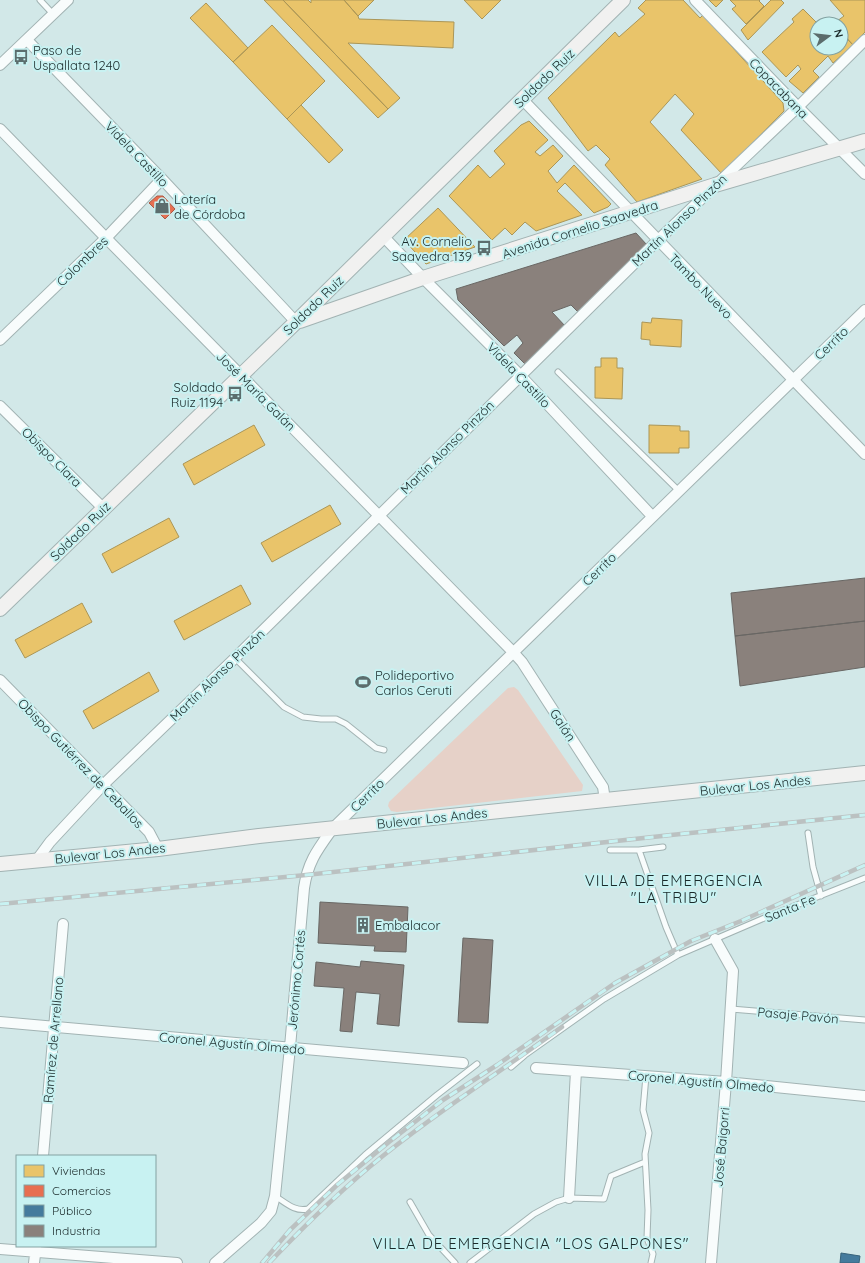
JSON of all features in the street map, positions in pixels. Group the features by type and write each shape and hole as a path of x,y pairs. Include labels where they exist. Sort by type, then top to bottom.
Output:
{"main road":[{"name":"Soldado Ruiz","path":"0,609 296,322 623,0"},
{"name":"Avenida Cornelio Saavedra","path":"296,322 423,278 715,186 865,141"},
{"name":"Bulevar Los Andes","path":"0,864 158,849 333,828 865,773"}],"street":[{"path":"0,65 68,0"},
{"name":"Copacabana","path":"695,0 865,174"},
{"name":"Videla Castillo","path":"27,40 162,179 296,322"},
{"name":"Martín Alonso Pinzón","path":"36,860 50,842 103,785 235,658 657,240 798,107 865,40"},
{"name":"Tambo Nuevo","path":"522,99 630,213 864,450"},
{"name":"José María Galán","path":"0,129 513,652"},
{"name":"Colombres","path":"0,340 106,238 162,179"},
{"name":"Videla Castillo","path":"383,236 520,375 652,516"},
{"name":"Cerrito","path":"333,828 865,310"},
{"name":"Obispo Clara","path":"0,406 104,509"},
{"name":"Galán","path":"513,652 522,662 603,787 605,800"},
{"name":"Obispo Gutiérrez de Ceballos","path":"0,680 149,832 158,849"},
{"name":"Jerónimo Cortés","path":"215,1263 261,1223 271,1211 275,1196 306,875 309,864 333,828"},
{"name":"Ramírez de Arrellano","path":"44,1155 63,924"},
{"name":"José Baigorri","path":"711,1263 726,1082 733,971 715,938"},
{"name":"Coronel Agustín Olmedo","path":"0,1022 54,1028 463,1063"},
{"name":"Coronel Agustín Olmedo","path":"536,1068 726,1082 865,1096"},
{"path":"570,1198 576,1071"},
{"path":"0,1249 36,1249 177,1263"},
{"path":"34,1263 36,1249"}],"lane":[{"path":"40,0 53,14"},
{"path":"558,372 679,491"},
{"path":"235,658 284,707 303,717 336,719 346,724 376,748 384,750"},
{"path":"808,833 813,867 821,896"},
{"path":"610,850 639,850 663,847"},
{"path":"639,850 666,927 678,956"},
{"name":"Santa Fe","path":"511,1066 604,999 678,956 715,938 865,878"},
{"name":"Pasaje Pavón","path":"731,1009 865,1020"},
{"path":"275,1196 300,1211 308,1209 365,1155 476,1064"},
{"path":"646,1076 643,1110 649,1133 645,1162 648,1210 647,1238 653,1254 651,1263"},
{"path":"470,1263 534,1214 556,1202 570,1198 604,1199 611,1176 645,1162"},
{"path":"410,1202 429,1235 455,1263"}],"shaded area":[{"path":"514,687 518,690 583,785 582,791 397,812 391,811 388,806 389,802 508,688"}],"building: Viviendas":[{"path":"264,0 283,0 388,109 378,118"},
{"path":"283,0 308,0 311,3 311,0 344,0 359,19 454,22 453,48 348,43 400,98 388,109"},
{"path":"344,0 374,0 358,16"},
{"path":"464,0 501,0 482,19"},
{"path":"646,0 683,0 700,18 703,15 783,103 784,111 722,174 681,130 694,114 675,94 650,122 702,179 637,202 605,165 610,159 596,145 588,151 548,98 615,32 619,37 645,14 638,8"},
{"path":"709,0 723,0 716,7"},
{"path":"730,0 760,0 759,1 764,6 746,24 732,9 736,6"},
{"path":"771,0 781,0 784,3 748,40 741,30"},
{"path":"830,0 865,0 865,32 853,45 849,41 849,16 844,16"},
{"path":"206,3 248,48 233,62 190,18"},
{"path":"803,9 810,16 809,56 828,56 813,71 819,77 803,93 789,81 801,69 798,65 786,77 762,52 794,22 792,19"},
{"path":"272,25 325,81 287,119 233,62"},
{"path":"849,41 853,45 849,49"},
{"path":"828,56 841,56 833,63"},
{"path":"301,105 343,150 329,163 287,119"},
{"path":"529,121 548,140 535,152 540,156 553,145 563,156 548,171 557,183 574,165 611,204 608,207 594,213 565,183 557,191 582,215 536,231 525,222 512,235 505,228 492,240 449,196 478,165 490,178 505,164 494,151 521,125"},
{"path":"438,208 475,247 426,264 404,240"},
{"path":"652,318 682,320 681,347 650,345 650,340 641,339 642,322 651,323"},
{"path":"601,358 617,358 617,368 623,368 622,399 595,398 595,367 601,367"},
{"path":"254,425 265,445 194,485 183,464"},
{"path":"649,425 680,426 680,431 689,431 689,448 679,448 679,453 649,453"},
{"path":"330,505 341,524 272,562 261,543"},
{"path":"169,518 179,537 112,573 102,554"},
{"path":"241,585 251,604 184,640 174,621"},
{"path":"82,603 92,622 25,658 15,640"},
{"path":"149,672 159,691 93,729 83,711"}],"building: Comercios":[{"name":"Lotería de Córdoba","path":"157,196 163,196 175,209 165,219 149,203"}],"building: Público":[{"path":"841,1253 860,1256 859,1263 840,1263"}],"building: Industria":[{"path":"636,233 647,245 579,313 571,305 552,312 566,327 526,365 514,353 523,343 517,335 504,346 458,300 456,289"},
{"path":"865,578 865,621 735,636 731,593"},
{"path":"865,621 865,667 740,686 735,636"},
{"name":"Embalacor","path":"320,902 408,907 406,952 374,951 375,946 318,943"},
{"path":"463,938 493,940 488,1023 458,1022"},
{"path":"361,961 404,965 399,1026 377,1024 380,994 356,992 352,1032 340,1031 344,988 314,986 316,962 360,967"}],"railway":[{"path":"0,904 306,875 865,815"},
{"path":"262,1263 290,1230 337,1185 389,1142 443,1100 497,1065 615,983 691,941 741,921 865,865"},
{"path":"269,1263 325,1207 384,1155 450,1106 562,1027"}],"place":[{"name":"Paso de Uspallata 1240","path":"21,57"},
{"name":"Lotería de Córdoba","path":"162,206"},
{"name":"Av. Cornelio Saavedra 139","path":"484,248"},
{"name":"Soldado Ruiz 1194","path":"235,394"},
{"name":"Polideportivo Carlos Ceruti","path":"363,682"},
{"name":"Embalacor","path":"363,925"}],"district":[{"name":"VILLA DE EMERGENCIA \"LA TRIBU\"","path":"674,890"},
{"name":"VILLA DE EMERGENCIA \"LOS GALPONES\"","path":"531,1244"}]}
